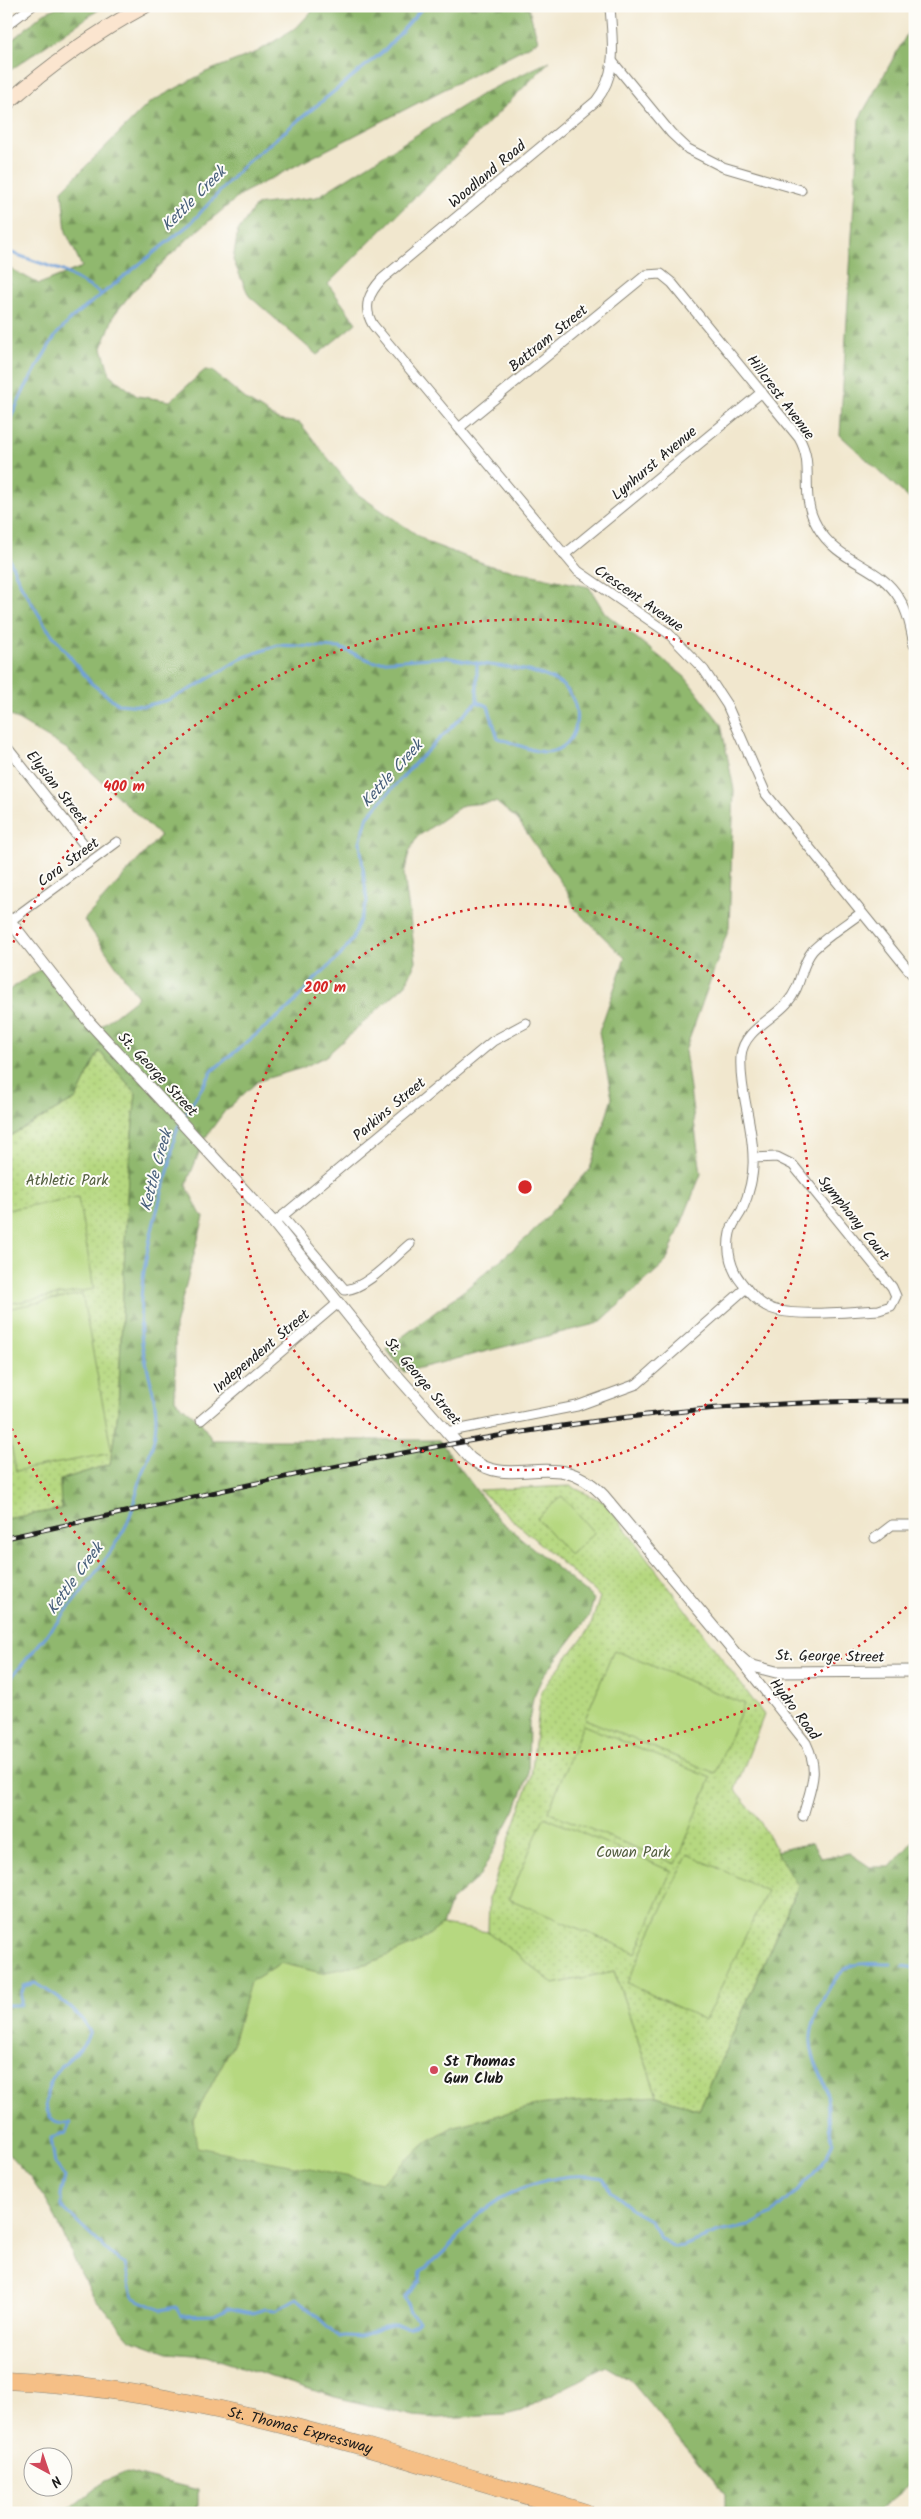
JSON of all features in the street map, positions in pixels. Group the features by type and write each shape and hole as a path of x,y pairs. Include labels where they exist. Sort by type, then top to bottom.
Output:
{"highway":[{"name":"St. Thomas Expressway","path":"6,2380 100,2388 241,2414 586,2513"}],"main road":[{"path":"6,104 62,59 113,24 145,6"}],"street":[{"path":"6,26 32,6"},
{"name":"Woodland Road","path":"368,302 373,290 382,279 596,101 608,85 612,61 610,6"},
{"path":"612,61 670,133 688,150 718,166 801,190"},
{"name":"Hillcrest Avenue","path":"656,273 672,283 799,438 805,450 808,463 806,497 817,527 832,547 843,556 878,575 895,591 908,617 914,645"},
{"name":"Battram Street","path":"459,428 646,275 656,273"},
{"name":"Crescent Avenue","path":"368,302 368,313 373,325 564,555 584,576 675,639 704,670 726,705 766,794 915,978"},
{"name":"Lynhurst Avenue","path":"564,555 762,392"},
{"name":"Elysian Street","path":"6,746 86,847"},
{"name":"Cora Street","path":"8,918 117,842"},
{"name":"Symphony Court","path":"753,1158 777,1157 793,1165 892,1287 895,1300 891,1306 883,1310 779,1311 761,1303 746,1288 733,1269 729,1241 732,1228 747,1194 753,1158 741,1067 742,1047 754,1030 784,1007 795,994 803,967 814,950 861,912"},
{"name":"St. George Street","path":"8,918 90,1023 205,1147 278,1219 338,1303 446,1432 473,1461 488,1469 502,1472 558,1469 575,1473 587,1480 603,1495 735,1653 749,1665 776,1672 915,1671"},
{"name":"Parkins Street","path":"278,1219 493,1041 526,1023"},
{"path":"278,1219 345,1290 355,1289 365,1283 410,1244"},
{"path":"446,1432 577,1406 637,1384 746,1288"},
{"name":"Independent Street","path":"201,1420 338,1303"},
{"path":"874,1538 892,1525 915,1525"},
{"name":"Hydro Road","path":"735,1653 806,1743 812,1755 814,1772 803,1816"}],"green space":[{"path":"61,6 104,6 6,73 6,45 44,13"},
{"path":"317,6 528,6 538,41 243,193 192,235 133,291 114,315 102,348 110,375 137,396 170,401 205,370 212,371 248,401 278,420 300,423 356,493 429,543 491,566 589,587 605,613 685,677 721,724 734,790 729,928 685,1051 701,1174 666,1262 599,1323 404,1372 386,1349 466,1289 531,1234 590,1169 612,1098 599,1032 625,958 576,910 567,891 518,820 496,802 463,805 417,837 409,852 404,875 416,961 406,984 326,1056 302,1068 258,1081 224,1112 205,1138 186,1185 200,1213 204,1217 175,1326 175,1400 200,1421 212,1440 439,1440 498,1519 594,1599 589,1616 542,1678 533,1698 529,1720 528,1777 517,1805 480,1876 451,1901 442,1925 418,1943 370,1963 321,1973 281,1963 250,1982 233,2044 193,2120 381,2183 428,2141 454,2126 544,2104 657,2096 699,2110 798,1886 776,1851 812,1843 821,1858 849,1853 870,1867 890,1867 915,1839 915,2481 876,2513 725,2513 725,2494 630,2380 606,2366 521,2411 505,2415 437,2418 414,2416 331,2396 207,2356 168,2353 130,2339 94,2297 78,2268 51,2208 31,2179 6,2151 6,1519 61,1509 60,1480 110,1464 118,1412 128,1175 136,1093 99,1051 76,1099 6,1138 6,992 44,967 96,1030 138,997 84,920 160,836 67,749 6,713 6,266 39,284 82,267 66,232 62,190 149,103 206,72 257,52 296,28"},
{"path":"915,20 915,504 840,435 859,119"},
{"path":"550,61 328,284 356,323 317,355 249,296 233,260 238,231 256,205 317,197 485,92"},
{"name":"Athletic Park","path":"99,1051 136,1093 128,1175 118,1412 110,1464 60,1480 61,1509 6,1519 6,1138 76,1099"},
{"path":"78,1197 94,1289 6,1304 6,1210"},
{"path":"82,1294 112,1453 16,1471 6,1420 6,1309"},
{"name":"Cowan Park","path":"570,1486 606,1503 764,1715 735,1790 756,1815 798,1886 699,2110 657,2096 614,1971 554,1984 488,1932 489,1897 531,1777 541,1691 590,1628 600,1597 479,1490"},
{"path":"562,1496 594,1533 570,1555 537,1518"},
{"path":"614,1650 744,1704 715,1773 585,1719"},
{"path":"583,1725 711,1778 676,1864 548,1812"},
{"path":"544,1817 671,1871 636,1953 509,1899"},
{"path":"688,1854 767,1891 705,2020 627,1983"},
{"name":"St Thomas Gun Club","path":"442,1925 488,1932 554,1984 614,1971 657,2096 544,2104 454,2126 428,2141 381,2183 197,2147 193,2120 233,2044 250,1982 281,1963 321,1973 370,1963 418,1943"},
{"path":"127,2472 198,2490 198,2513 64,2513 105,2481"}],"waterway":[{"name":"Kettle Creek","path":"6,428 24,390 48,348 56,335 73,317 190,224 246,163 385,50 424,6"},
{"path":"9,252 63,271 102,294"},
{"name":"Kettle Creek","path":"6,552 21,585 47,628 91,683 118,704 144,706 168,700 195,687 242,658 278,645 340,648 374,662 445,657 477,663 477,702 415,763 368,816 360,842 367,902 352,940 340,956 315,979 291,1006 213,1070 182,1119"},
{"name":"Kettle Creek","path":"477,663 532,672 553,679 570,693 574,703 576,725 566,744 557,750 546,752 534,750 498,738 488,706 477,702"},
{"name":"Kettle Creek","path":"6,1684 81,1593 121,1535 131,1512 152,1447 156,1419 154,1395 141,1335 141,1293 152,1230 179,1125"},
{"path":"6,2005 21,2005 21,1995 24,1986 35,1983 59,1998 73,2010 90,2032 78,2051 55,2074 46,2099 50,2117 57,2122 70,2123 66,2133 51,2138 55,2163 65,2177 61,2194 61,2206 111,2254 125,2264 132,2297 161,2310 176,2307 181,2316 214,2315 228,2308 252,2313 265,2309 276,2310 297,2298 339,2337 363,2335 389,2326 413,2326 416,2324 419,2321 410,2313 405,2297 420,2281 421,2271 441,2255 483,2211 497,2201 532,2185 568,2177 586,2176 603,2178 610,2191 620,2197 630,2209 650,2220 661,2238 674,2247 683,2246 719,2232 749,2226 772,2214 811,2177 827,2156 833,2141 828,2121 826,2089 811,2048 811,2033 823,1999 837,1977 845,1969 857,1964 891,1964"},
{"path":"903,1966 915,1968"}],"railway":[{"path":"6,1538 417,1450 555,1427 645,1415 735,1407 825,1402 915,1401"}],"place":[{"name":"St Thomas Gun Club","path":"434,2070"}]}
